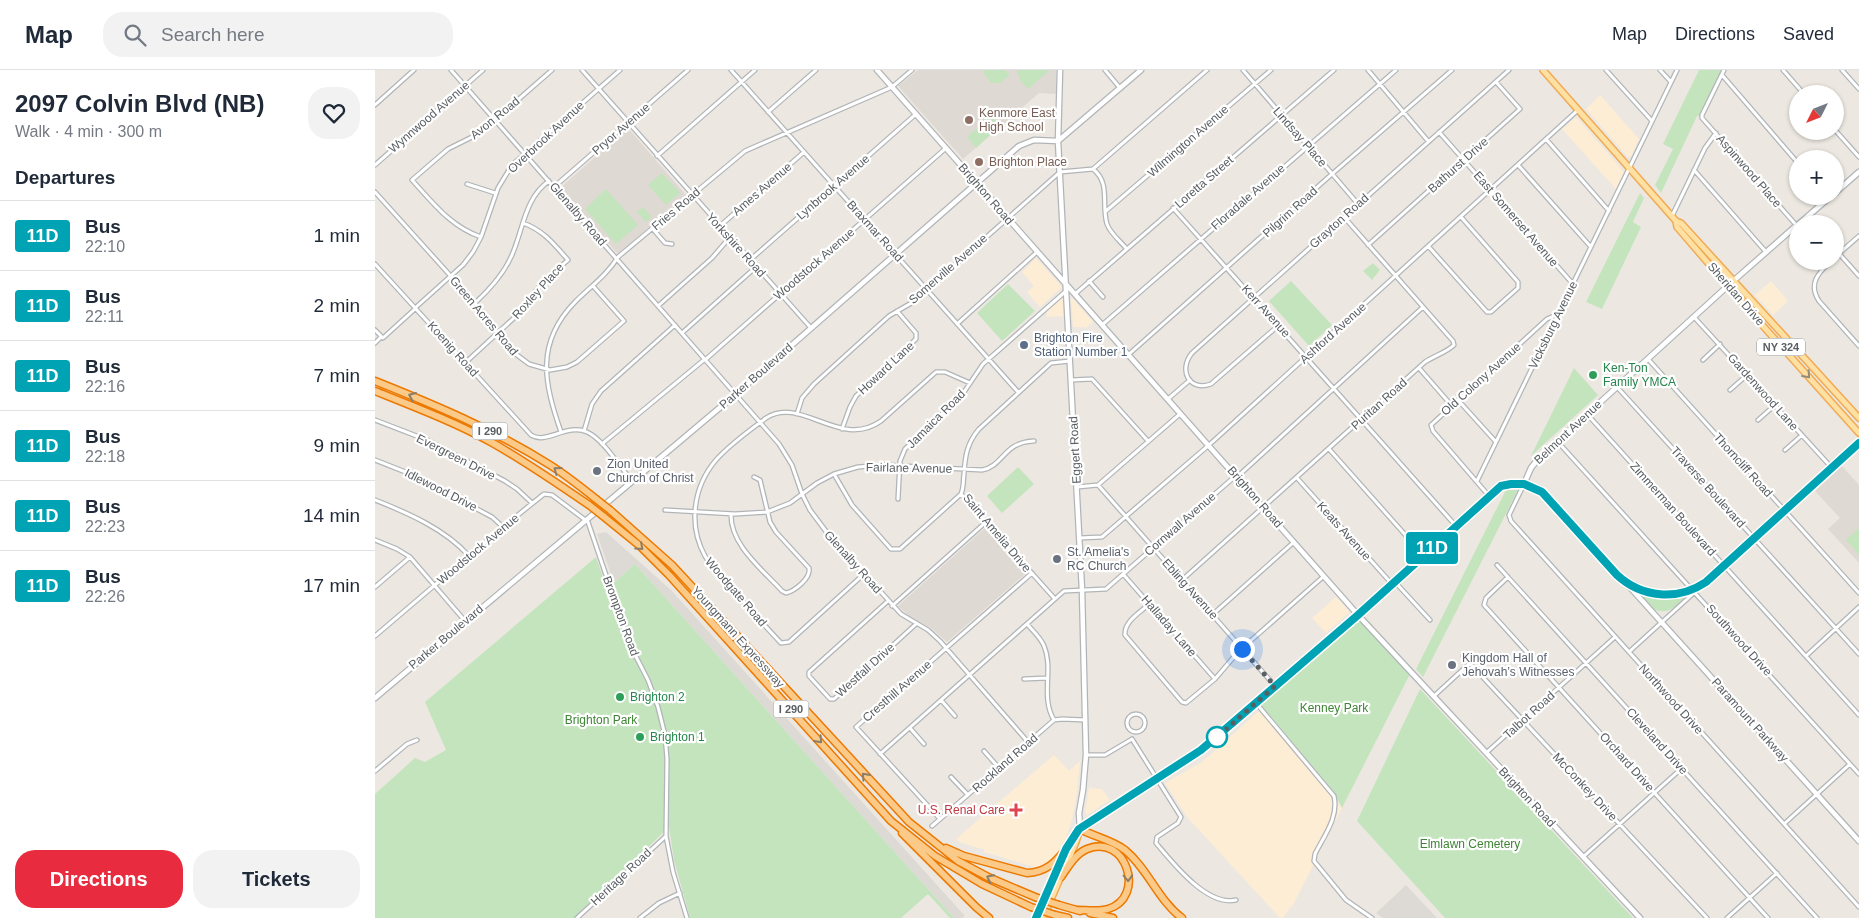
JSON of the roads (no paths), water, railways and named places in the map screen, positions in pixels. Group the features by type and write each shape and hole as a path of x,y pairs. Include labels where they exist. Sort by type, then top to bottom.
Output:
{"highway":[{"name":"Youngmann Expressway","path":"375,381 447,410 495,434 550,465 611,510 672,565 893,807 930,840 958,861 988,878 1035,897 1077,910 1113,918"},
{"name":"Youngmann Expressway","path":"375,391 446,419 492,443 544,474 589,505 640,546 669,575 891,821 935,856 982,884 1031,907 1068,918"},
{"path":"891,821 913,845 989,918"},
{"path":"1079,829 1111,841 1127,852 1169,906 1182,918"},
{"path":"930,840 965,856 1027,873 1037,872 1056,863 1066,849"},
{"path":"1061,877 1080,853 1092,848 1103,848 1113,851 1125,863 1129,884 1125,894 1117,904 1105,910 1077,910"}],"main road":[{"name":"Sheridan Drive","path":"1543,70 1674,219 1681,223 1859,418"},
{"name":"Sheridan Drive","path":"1674,219 1677,227 1728,286 1859,433"},
{"path":"1796,363 1803,357"},
{"path":"1036,918 1066,849 1079,829"},
{"path":"1043,918 1077,842 1079,829"}],"street":[{"path":"375,105 414,70"},
{"name":"Glenalby Road","path":"451,70 760,422 789,458 803,494 821,526 892,606 934,635 1028,742"},
{"name":"Wynnwood Avenue","path":"375,165 483,70"},
{"name":"Avon Road","path":"481,237 453,223 413,180 448,149 476,136 552,70"},
{"name":"Yorkshire Road","path":"582,70 811,329"},
{"name":"Overbrook Avenue","path":"375,343 416,308 468,258 481,237 495,193 508,170 524,153 620,70"},
{"name":"Pryor Avenue","path":"555,188 688,70"},
{"name":"Braxmar Road","path":"731,70 1018,392"},
{"path":"657,156 755,70"},
{"path":"768,112 816,70"},
{"name":"Brighton Road","path":"877,70 1358,615 1640,918"},
{"name":"Fries Road","path":"561,432 548,393 546,369 550,346 560,321 574,304 607,273 617,259 745,151 892,87 912,70"},
{"name":"Eggert Road","path":"1060,70 1058,141 1082,590 1086,720 1086,755 1079,812 1079,829"},
{"path":"1105,70 1119,88"},
{"path":"1058,141 1141,70"},
{"path":"1060,172 1093,169 1207,70"},
{"name":"Lindsay Place","path":"1243,70 1358,204"},
{"name":"Wilmington Avenue","path":"1106,211 1271,70"},
{"name":"Loretta Street","path":"1075,294 1334,70"},
{"path":"1368,70 1429,141"},
{"name":"Floradale Avenue","path":"1102,325 1396,70"},
{"name":"Pilgrim Road","path":"1128,355 1452,70"},
{"name":"Grayton Road","path":"1190,380 1185,369 1189,356 1509,70"},
{"path":"1607,70 1652,121"},
{"path":"1661,70 1671,82"},
{"name":"Vicksburg Avenue","path":"1477,481 1677,70"},
{"path":"1724,70 1722,75 1789,153"},
{"path":"1783,70 1796,85"},
{"path":"1842,70 1859,90"},
{"name":"Aspinwood Place","path":"1722,75 1702,115 1703,118 1789,215"},
{"name":"Bathurst Drive","path":"1368,245 1520,109 1496,82"},
{"name":"Ashford Avenue","path":"1079,538 1103,537 1209,445 1578,110"},
{"name":"Lynbrook Avenue","path":"750,260 916,114"},
{"name":"East Somerset Avenue","path":"1439,132 1573,284"},
{"path":"1674,219 1694,170 1705,148 1716,133"},
{"path":"1546,139 1609,211"},
{"name":"Parker Boulevard","path":"375,698 736,394 1024,144 1033,140 1058,141"},
{"path":"1844,140 1859,157"},
{"name":"Woodstock Avenue","path":"602,444 705,359 946,148"},
{"name":"Ames Avenue","path":"720,226 804,152"},
{"path":"1518,165 1591,247"},
{"path":"1093,169 1103,182 1107,225 1126,248"},
{"path":"1694,170 1766,252"},
{"name":"Somerville Avenue","path":"797,414 802,398 811,387 897,311 913,302 1060,172"},
{"path":"1844,185 1859,172"},
{"path":"475,302 489,290 504,270 512,255 535,195 540,187 549,181"},
{"path":"467,184 495,193"},
{"name":"Green Acres Road","path":"375,192 475,302 509,348 518,357 534,366 546,369 561,369 572,365 624,321 593,286"},
{"name":"Belmont Avenue","path":"1810,215 1821,205"},
{"name":"Kerr Avenue","path":"1173,208 1456,526"},
{"name":"Puritan Road","path":"1182,580 1419,368 1454,345 1453,341 1343,217"},
{"path":"1428,246 1486,311 1491,312 1518,288 1518,282 1461,217"},
{"name":"Roxley Place","path":"465,363 515,317 549,276 568,260 542,232 523,223"},
{"path":"652,228 665,243 672,244"},
{"name":"Belmont Avenue","path":"1524,484 1535,462 1557,441 1789,233"},
{"path":"1844,250 1859,236"},
{"path":"658,306 712,258 730,237"},
{"path":"957,324 1037,252"},
{"path":"1844,260 1859,276"},
{"name":"Koenig Road","path":"375,264 531,435 536,438 542,438 561,432"},
{"path":"682,332 756,267"},
{"path":"1821,270 1816,275 1815,294 1819,302 1859,346"},
{"path":"1089,281 1103,297"},
{"name":"Jamaica Road","path":"898,499 902,453 907,446 962,395 978,370 988,359 1066,290"},
{"name":"Cornwall Avenue","path":"881,754 1064,591 1106,589 1237,476 1423,307"},
{"name":"Howard Lane","path":"842,429 856,396 916,339 916,333 897,311"},
{"name":"Old Colony Avenue","path":"1489,496 1432,429 1432,424 1547,320 1558,314"},
{"name":"Gardenwood Lane","path":"1694,317 1831,468"},
{"path":"584,431 592,404 601,391 675,325"},
{"path":"1168,399 1190,380 1201,386 1208,386 1214,383 1279,325"},
{"path":"375,330 381,337"},
{"path":"1703,360 1720,344"},
{"name":"Thorncliff Road","path":"1648,359 1859,593"},
{"name":"Saint Amelia Drive","path":"1055,599 961,494 967,448 975,433 1051,363 1070,361"},
{"path":"1419,368 1452,406"},
{"name":"Woodgate Road","path":"864,574 789,642 781,643 709,563 702,551 697,535 695,512 700,486 721,455 769,415 779,412 797,414 842,429 861,430 877,424 936,372 945,372 970,383"},
{"path":"1731,390 1747,375"},
{"path":"1071,380 1092,379 1149,441"},
{"name":"Traverse Boulevard","path":"1617,387 1859,654"},
{"path":"1458,400 1496,442"},
{"path":"1758,420 1775,405"},
{"path":"1077,487 1098,485 1181,413"},
{"name":"Zimmerman Boulevard","path":"1587,414 1859,715"},
{"name":"Evergreen Drive","path":"375,420 427,440 497,477 517,489 532,503"},
{"path":"561,432 571,429 584,431 595,436 632,480"},
{"path":"1785,450 1802,435"},
{"name":"Fairlane Avenue","path":"665,510 731,514 767,512 790,503 834,474 858,467 900,466 985,469 992,466 1016,444 1034,441"},
{"name":"Southwood Drive","path":"1557,441 1859,774"},
{"path":"1629,652 1699,586 1724,566 1859,443"},
{"path":"1329,449 1424,556"},
{"name":"Idlewood Drive","path":"375,460 422,479 492,517 503,527"},
{"path":"834,474 856,511 894,550 901,548 961,494"},
{"path":"731,514 733,530 740,545 782,591 788,593 808,576 810,570 773,527 767,512 760,480 754,477"},
{"name":"Keats Avenue","path":"1297,478 1393,583"},
{"path":"1079,829 1201,750 1358,615 1489,496 1504,485 1524,484"},
{"name":"Paramount Parkway","path":"1524,484 1536,488 1546,496 1859,841"},
{"name":"Northwood Drive","path":"1524,484 1509,515 1509,519 1859,907"},
{"name":"Ebling Avenue","path":"1098,485 1275,686"},
{"name":"Woodstock Avenue","path":"375,636 544,494 549,494 585,520"},
{"path":"375,500 396,508 439,531 455,542 469,556"},
{"name":"Brompton Road","path":"585,520 588,522 594,538 629,643 651,688 661,715 667,758 666,836 673,872 687,918"},
{"path":"892,606 986,522"},
{"path":"375,540 397,549 410,557 465,621"},
{"path":"1212,615 1294,542"},
{"path":"375,587 410,557"},
{"name":"Cleveland Drive","path":"1497,565 1817,918"},
{"name":"Cresthill Avenue","path":"939,819 856,727 1032,573"},
{"name":"Halladay Lane","path":"1123,574 1215,679"},
{"path":"1149,604 1126,626 1125,635 1184,703 1215,679 1242,649 1324,576"},
{"name":"Orchard Drive","path":"1508,578 1484,600 1483,604 1768,918"},
{"path":"1622,579 1644,592 1658,595 1694,591"},
{"path":"1393,583 1430,620"},
{"path":"1641,600 1640,598 1644,592"},
{"name":"Westfall Drive","path":"888,601 807,674 830,699 834,699 916,624"},
{"path":"1806,656 1859,607"},
{"path":"1027,624 1040,638 1047,655 1048,706 1054,720 1061,718 1086,720"},
{"name":"Talbot Road","path":"1487,753 1615,637"},
{"name":"McConkey Drive","path":"1463,656 1707,918"},
{"path":"1434,696 1470,663"},
{"path":"1024,679 1047,678"},
{"path":"941,700 955,716"},
{"path":"1256,703 1334,796 1336,804 1335,813 1315,854 1314,861 1346,900 1372,918"},
{"path":"1138,714 1143,718 1144,725 1140,730 1134,731 1129,728 1127,720 1132,715 1138,714"},
{"name":"Rockland Road","path":"932,826 1054,720"},
{"path":"910,728 924,744"},
{"path":"1086,755 1105,755 1132,739 1134,731"},
{"path":"1132,739 1181,817 1179,823 1157,837 1157,843 1177,867 1199,888 1215,897 1235,900"},
{"path":"375,771 407,744 417,740"},
{"path":"984,751 999,768"},
{"path":"1784,824 1850,764"},
{"path":"1583,857 1682,768"},
{"path":"951,777 968,795"},
{"name":"Heritage Road","path":"577,918 666,836"},
{"path":"1727,918 1777,874"},
{"path":"640,918 659,903 680,893"}],"place":[{"name":"Kenmore East High School","path":"969,120"},
{"name":"Brighton Place","path":"979,162"},
{"name":"Brighton Fire Station Number 1","path":"1024,345"},
{"name":"Ken-Ton Family YMCA","path":"1593,375"},
{"name":"Zion United Church of Christ","path":"597,471"},
{"name":"St. Amelia's RC Church","path":"1057,559"},
{"name":"Kingdom Hall of Jehovah’s Witnesses","path":"1452,665"},
{"name":"Brighton 2","path":"620,697"},
{"name":"Brighton 1","path":"640,737"},
{"name":"U.S. Renal Care","path":"1016,810"}],"park label":[{"name":"Kenney Park","path":"1334,708"},
{"name":"Brighton Park","path":"601,720"},
{"name":"Elmlawn Cemetery","path":"1470,844"}]}
